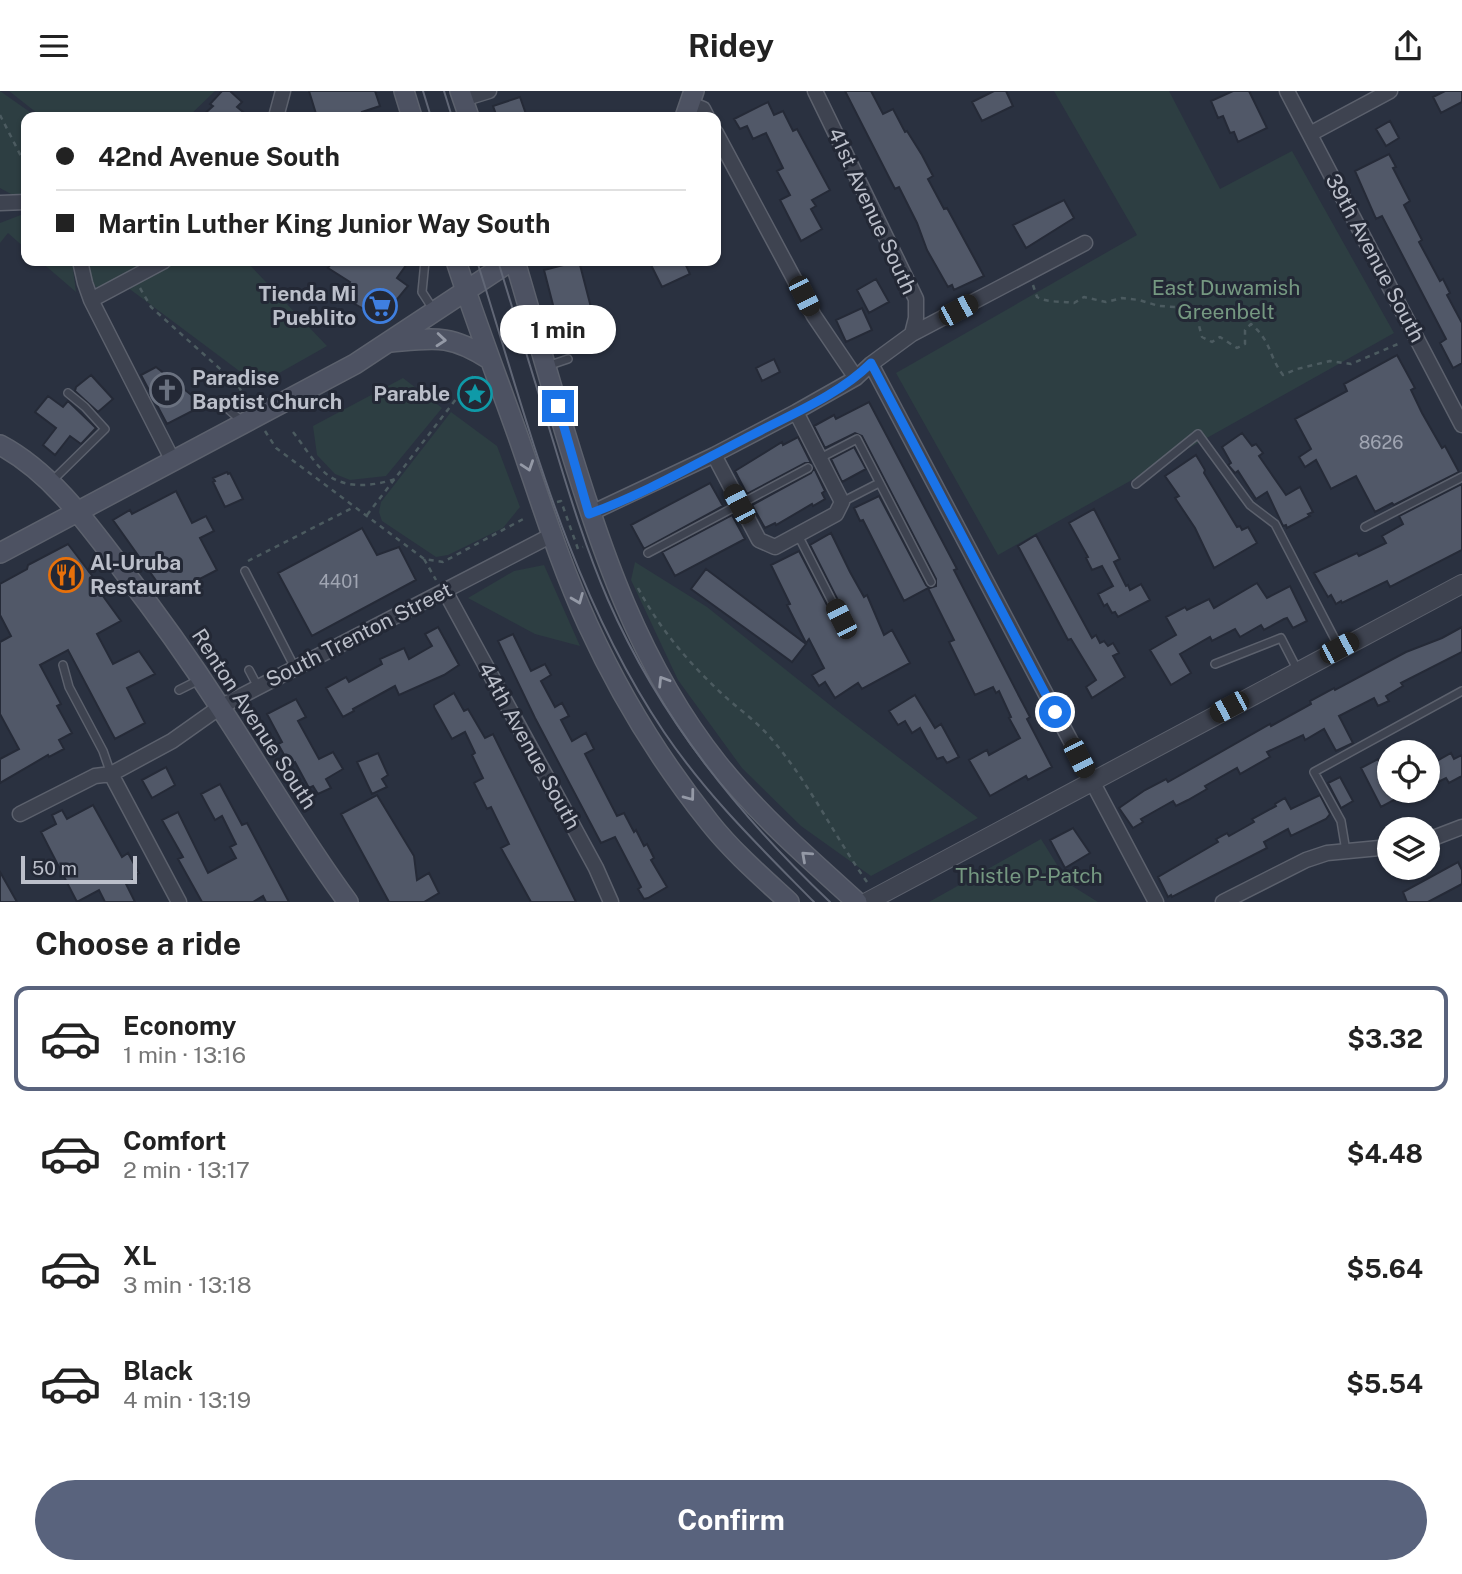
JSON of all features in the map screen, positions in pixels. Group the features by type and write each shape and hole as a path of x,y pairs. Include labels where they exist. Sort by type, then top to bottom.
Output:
{"main road":[{"path":"404,91 410,112"},
{"path":"458,266 482,366"},
{"path":"0,553 390,343 465,290 505,266"},
{"path":"515,266 589,514 648,658 691,726 746,798 857,902"},
{"path":"390,343 444,339 471,348 482,366 588,625 621,689 660,753 712,825 739,855 789,902"},
{"name":"Renton Avenue South","path":"0,445 25,462 76,511 201,678 321,866 348,902"}],"street":[{"path":"277,112 283,91"},
{"path":"464,102 489,91"},
{"name":"41st Avenue South","path":"815,91 916,299 916,318 912,334"},
{"name":"39th Avenue South","path":"1287,91 1462,425"},
{"path":"1310,134 1390,91"},
{"path":"721,142 814,316 856,378"},
{"path":"0,203 21,202"},
{"path":"589,514 796,412 856,378 871,363 912,334 1085,243"},
{"path":"81,266 91,300 126,354 173,461"},
{"path":"91,300 155,266"},
{"path":"871,363 1156,902"},
{"path":"713,455 759,540 775,547 836,515 842,502 796,412"},
{"name":"South Trenton Street","path":"20,814 96,776 111,774 172,741 220,707 552,535"},
{"path":"867,902 1462,584"},
{"name":"44th Avenue South","path":"445,591 596,868 611,902"},
{"path":"111,774 179,902"},
{"path":"1440,836 1462,828"},
{"path":"1223,902 1306,860 1327,853 1377,848"}],"lane":[{"path":"425,266 422,292 434,311"},
{"path":"546,366 568,359"},
{"path":"49,484 105,429 68,393"},
{"path":"220,402 245,423"},
{"path":"1136,484 1198,434 1250,505 1275,524 1339,648"},
{"path":"826,455 857,439 931,582"},
{"path":"648,552 808,468"},
{"path":"1365,527 1462,477"},
{"path":"842,502 879,483"},
{"path":"798,535 841,619"},
{"path":"245,571 295,668"},
{"path":"1215,664 1281,638 1298,670"},
{"path":"63,665 69,687 103,751 111,774"},
{"path":"249,670 258,687"},
{"path":"179,690 201,678"},
{"path":"1346,851 1341,821 1314,772 1462,691"}],"path":[{"path":"0,115 21,156"},
{"path":"1031,271 1037,297 1045,301 1074,303 1084,297 1106,302 1122,298 1176,307 1196,314 1202,337 1212,342 1220,337 1237,348 1245,344 1245,330 1251,324 1262,332 1270,345 1272,361 1283,375 1330,361 1351,364 1398,344 1400,347"},
{"path":"134,277 151,307 238,385 244,397"},
{"path":"366,515 482,366"},
{"path":"293,432 327,475 349,484 377,485 395,479"},
{"path":"245,571 242,565 354,507"},
{"path":"424,559 432,575"}],"green space":[{"path":"0,91 30,112 21,112 21,199 0,188"},
{"path":"9,91 215,91 193,112 36,112"},
{"name":"East Duwamish Greenbelt","path":"1054,91 1169,91 1220,189 1292,151 1394,333 998,555 896,373 1137,235"},
{"path":"21,215 21,245 8,233 0,243 0,223"},
{"path":"46,266 73,266 76,292"},
{"path":"87,266 139,266 97,288 90,279"},
{"path":"168,266 251,266 327,346 258,385 127,287"},
{"path":"403,378 442,408 386,476 350,480 335,474 317,455 313,426"},
{"path":"451,412 497,446 520,507 503,528 448,555 436,557 382,521 379,512 381,502"},
{"path":"635,562 707,607 978,818 871,876 801,826 742,768 678,680 631,580"},
{"path":"544,565 580,646 535,634 468,598 514,571"},
{"name":"Thistle P-Patch","path":"1041,839 1069,884 1098,902 929,902"}],"building":[{"path":"222,91 230,91 242,102 237,107 243,112 206,112 213,106 210,104"},
{"path":"309,91 375,91 380,106 362,112 315,112"},
{"path":"845,91 871,91 883,114 893,109 905,132 907,131 922,155 933,176 928,179 984,276 954,290 952,285 948,287 927,250 899,187 895,189"},
{"path":"994,91 1006,91 1013,106 982,121 972,102"},
{"path":"1233,91 1249,91 1267,128 1238,142 1234,132 1230,133 1223,116 1218,118 1211,101"},
{"path":"1445,91 1462,91 1462,102 1441,113 1433,97"},
{"path":"520,97 525,112 495,112 493,106"},
{"path":"768,102 774,115 783,111 793,131 797,129 830,190 812,200 816,206 811,209 822,229 801,241 780,200 790,195 777,171 783,168 766,133 753,139 747,126 740,129 734,119"},
{"path":"1390,121 1399,138 1386,146 1376,129"},
{"path":"1389,154 1410,201 1404,205 1422,240 1419,242 1440,281 1443,279 1450,293 1447,295 1462,323 1462,363 1453,368 1440,343 1446,339 1382,216 1376,219 1355,171"},
{"path":"1064,200 1074,218 1026,248 1013,225"},
{"path":"405,266 397,278 408,286 381,319 341,296 350,282 328,268"},
{"path":"560,266 580,266 595,323 560,332 544,270"},
{"path":"652,266 686,266 690,274 662,287"},
{"path":"876,279 889,302 869,313 857,290"},
{"path":"862,308 872,330 846,342 836,320"},
{"path":"1397,355 1415,388 1411,390 1422,413 1459,472 1375,512 1356,476 1331,489 1316,460 1305,467 1299,457 1311,449 1295,419 1347,391 1344,384"},
{"path":"774,359 780,372 762,381 756,368"},
{"name":"Paradise Baptist Church","path":"156,367 204,405 167,424 141,375"},
{"path":"91,375 113,399 98,412 75,391 76,387"},
{"path":"48,396 63,407 68,401 96,428 81,444 70,436 55,455 43,445 56,428 35,412"},
{"path":"869,402 957,569 954,570 1030,717 1027,719 1052,767 1028,780 1026,776 990,796 969,760 987,750 989,755 1020,738 999,691 996,693 993,687 975,695 949,642 954,640 928,588 904,601 863,520 860,521 854,508 879,496 926,585 930,588 936,586 936,579 862,436 855,433 825,448 814,426 834,415 836,419"},
{"path":"1242,433 1252,446 1256,444 1263,453 1259,456 1286,495 1300,487 1313,512 1308,514 1310,516 1287,528 1286,525 1283,526 1267,492 1256,499 1238,471 1235,473 1228,465 1231,463 1222,447"},
{"path":"798,437 811,463 805,463 747,494 735,471 782,442 783,445"},
{"path":"854,447 866,469 842,482 831,459"},
{"path":"1196,455 1237,527 1240,526 1242,530 1248,527 1257,543 1214,568 1195,528 1175,498 1179,496 1165,476"},
{"path":"814,468 825,491 822,493 825,499 765,528 752,505 811,473"},
{"path":"227,472 243,499 225,507 213,478"},
{"path":"710,483 723,506 644,549 631,525"},
{"path":"1462,484 1462,550 1390,587 1387,581 1336,604 1331,595 1328,597 1314,573 1386,543 1382,536 1403,524 1399,516"},
{"path":"176,491 192,523 206,516 214,531 200,538 217,570 167,596 113,520 130,510 132,514"},
{"path":"1094,509 1120,559 1114,562 1126,586 1128,585 1130,590 1141,584 1150,600 1118,617 1107,604 1104,606 1098,594 1113,586 1102,566 1092,570 1086,558 1088,557 1069,523"},
{"path":"732,515 745,539 675,576 662,552"},
{"path":"362,528 377,555 399,547 416,580 312,636 278,573"},
{"path":"831,533 864,597 867,595 884,635 892,630 910,663 862,689 858,683 835,698 825,682 819,686 812,675 824,668 809,639 806,643 771,565 799,551 836,622 844,624 846,616 810,545"},
{"path":"1036,535 1092,638 1096,635 1100,643 1104,641 1108,646 1113,643 1119,653 1113,656 1125,677 1092,698 1086,687 1096,680 1071,639 1068,640 1018,546"},
{"path":"68,544 106,594 103,596 121,621 97,634 113,664 139,651 155,674 127,688 145,723 115,739 68,650 40,665 61,704 57,706 72,733 59,740 64,749 49,757 48,755 0,783 0,759 19,749 0,714 0,642 11,636 0,615 0,584 27,569 28,565"},
{"path":"706,569 806,644 792,662 691,589"},
{"path":"1257,583 1267,598 1290,586 1307,621 1293,628 1287,618 1264,630 1261,625 1240,637 1235,629 1212,641 1210,637 1180,654 1191,673 1171,685 1150,650 1176,635 1166,617 1209,599 1214,608"},
{"path":"438,627 459,665 444,675 399,695 395,686 343,717 326,688 346,677 349,682 382,664 380,659 404,648 409,659 432,646 425,634"},
{"path":"1462,627 1462,652 1401,683 1403,686 1386,696 1389,701 1378,706 1374,698 1339,716 1353,743 1336,751 1324,729 1305,740 1303,735 1267,752 1270,757 1240,774 1237,768 1205,786 1207,789 1188,800 1176,806 1173,801 1141,819 1143,822 1133,828 1119,808 1145,790 1166,779 1168,782 1311,704 1310,701 1334,688 1335,690 1406,652"},
{"path":"513,634 531,671 545,664 551,675 541,681 555,707 562,703 569,716 561,720 572,741 586,733 594,749 585,754 617,816 624,813 644,846 647,844 654,858 651,860 667,887 648,898 644,899 638,889 641,887 615,837 601,843 535,718 498,641"},
{"path":"454,693 464,711 468,709 485,738 493,734 576,902 531,902 501,848 509,844 491,807 487,809 474,783 483,778 465,732 452,739 434,707"},
{"path":"915,695 935,728 941,724 959,757 947,763 943,757 937,759 920,728 912,733 905,721 898,725 889,711"},
{"path":"296,699 306,717 298,721 319,759 333,752 343,769 326,779 331,788 318,794 313,786 309,788 295,762 291,764 287,760 278,744 282,742 267,714"},
{"path":"378,753 388,775 382,779 387,787 372,794 357,762"},
{"path":"1451,753 1454,759 1462,755 1462,776 1449,783 1446,778 1440,781 1440,759"},
{"path":"1377,760 1377,799 1361,768"},
{"path":"166,767 175,785 152,798 142,780"},
{"path":"1340,777 1353,801 1341,808 1328,783"},
{"path":"220,784 242,825 247,823 289,902 266,902 263,896 253,902 202,902 178,859 183,857 162,820 178,812 208,873 236,858 230,847 236,844 222,816 215,820 201,794"},
{"path":"377,795 414,856 417,880 429,873 439,893 424,902 389,902 341,814"},
{"path":"1320,795 1330,814 1326,819 1291,836 1288,829 1264,842 1267,848 1168,897 1158,877 1218,842 1216,839 1227,833 1229,836 1254,822 1252,819 1285,798 1291,809"},
{"path":"93,805 122,857 128,853 139,873 126,884 135,902 105,902 99,890 77,902 41,832 56,824 52,815 62,810 67,819"},
{"path":"1073,828 1090,853 1065,868 1050,840"},
{"path":"1458,862 1462,870 1462,884 1428,902 1407,902 1403,892 1425,880 1440,880 1440,872"},
{"path":"0,872 17,902 0,902"}],"tram line":[{"path":"423,91 429,112"},
{"path":"444,91 450,112"},
{"path":"479,266 554,504 601,621 630,678 664,732 698,778 735,821 814,902"},
{"path":"500,266 579,523 600,581 628,643 676,724 704,762 764,835 830,902"}],"place":[{"name":"Tienda Mi Pueblito","path":"380,306"},
{"name":"Paradise Baptist Church","path":"167,390"},
{"name":"Parable","path":"475,394"},
{"name":"Al-Uruba Restaurant","path":"66,575"}],"route":[{"path":"558,406 589,514 607,508 796,412 856,378 871,363 1055,712"}]}
